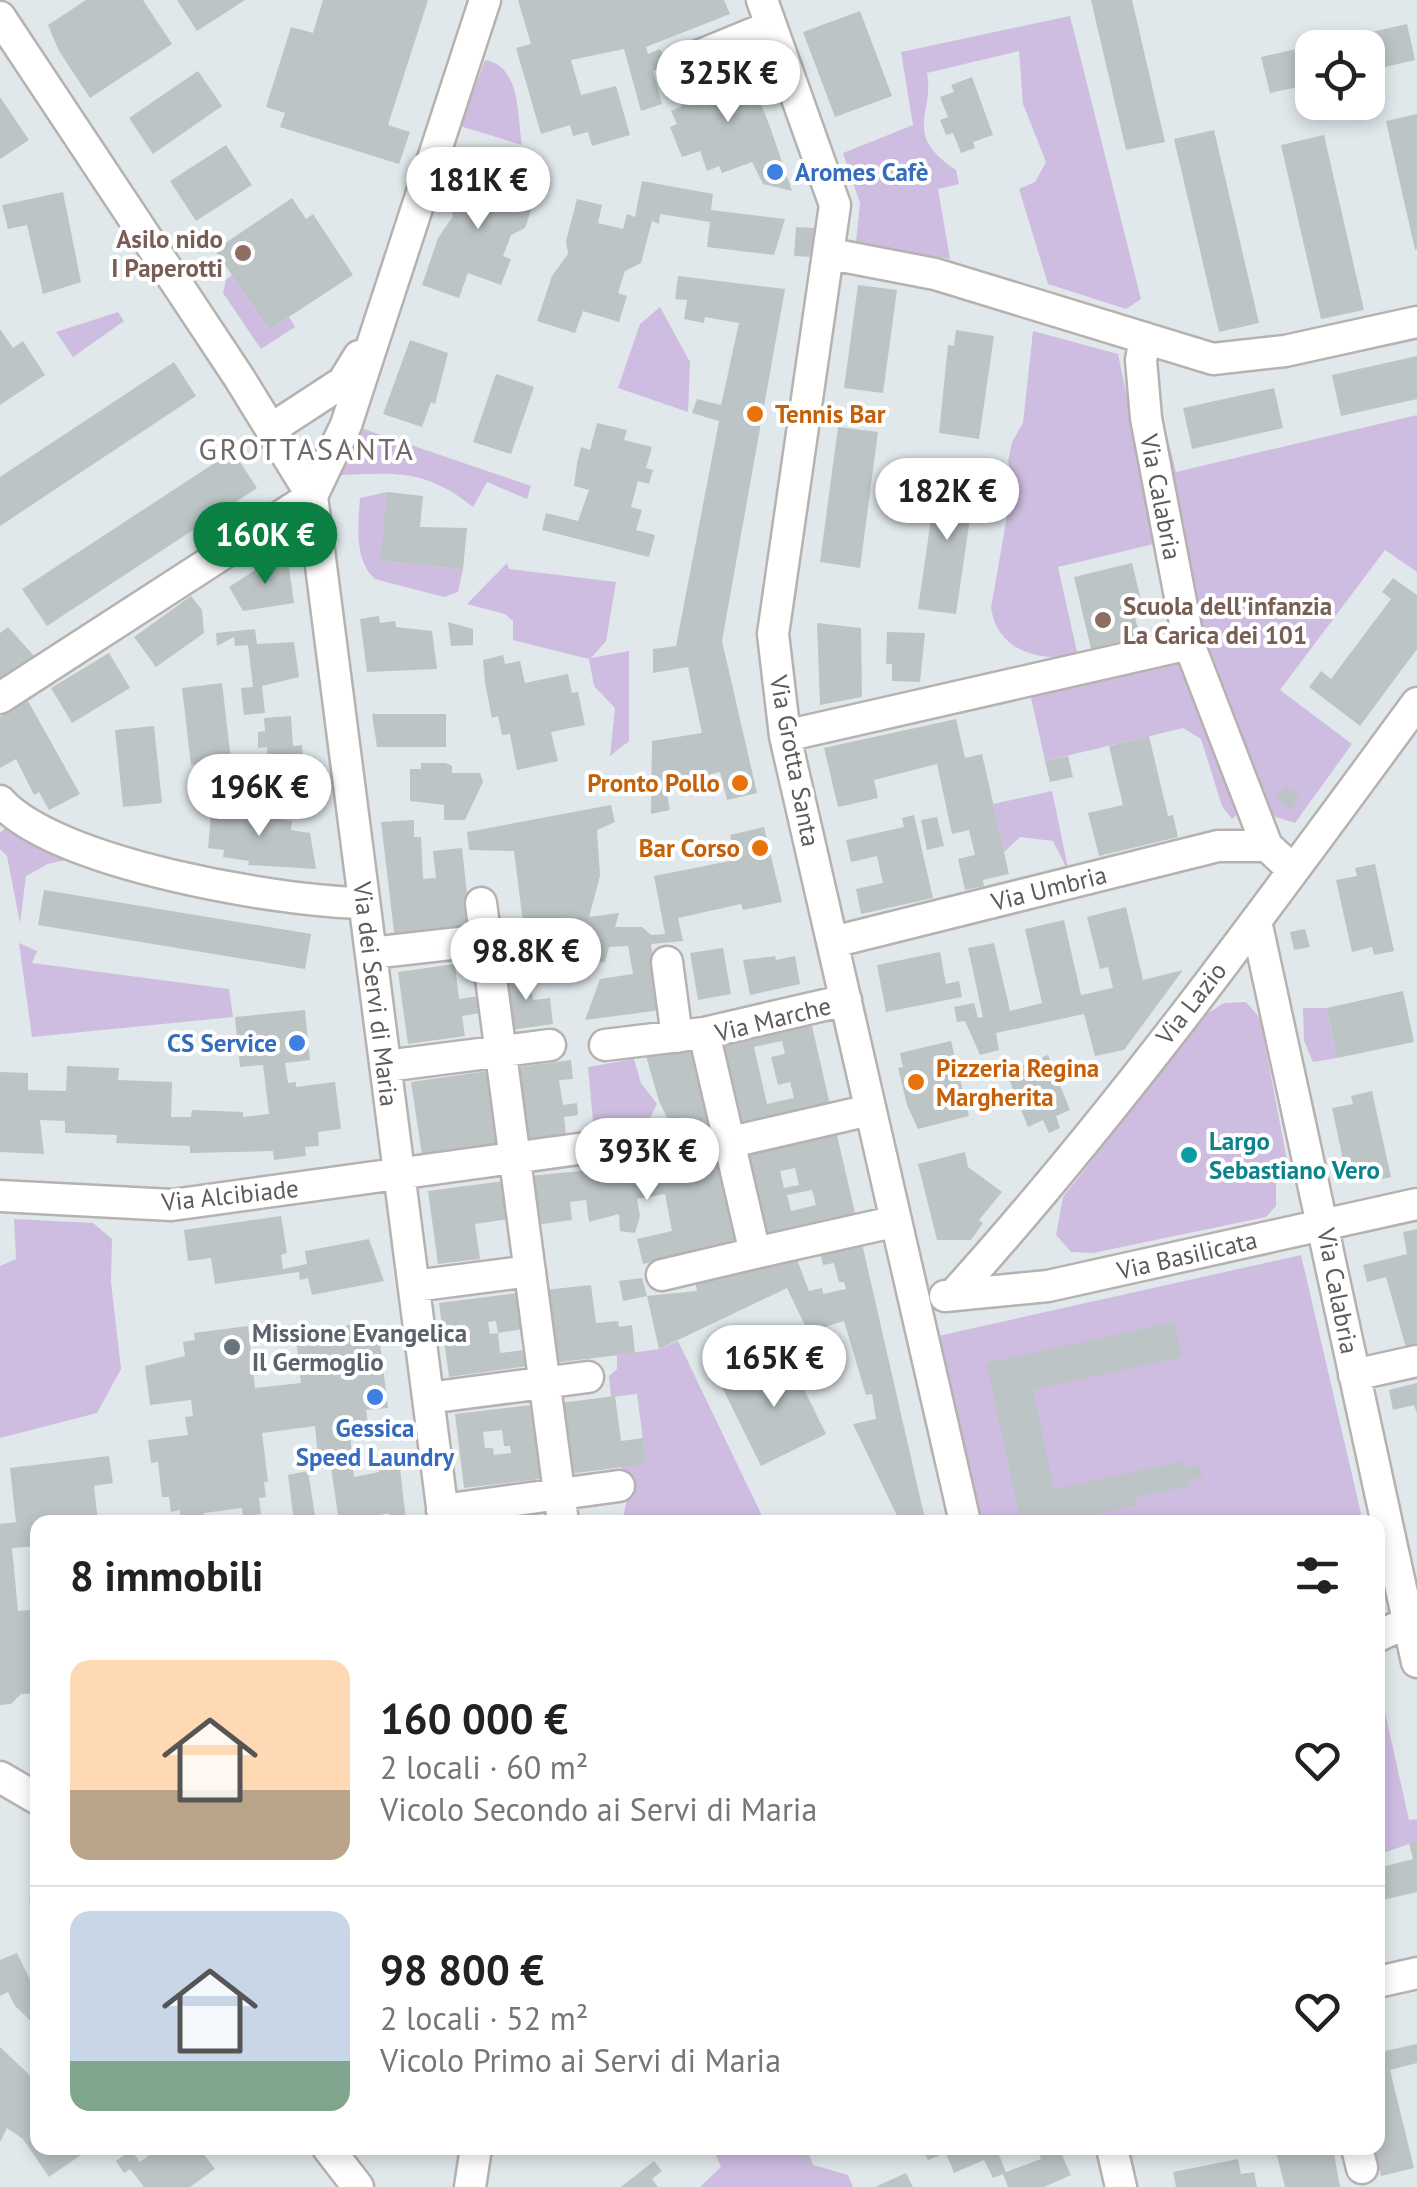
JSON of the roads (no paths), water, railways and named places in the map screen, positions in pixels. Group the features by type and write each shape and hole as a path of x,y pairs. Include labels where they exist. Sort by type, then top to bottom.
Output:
{"street":[{"path":"0,698 312,496 346,426 371,337 485,0"},
{"path":"681,63 767,13"},
{"name":"Via Grotta Santa","path":"767,13 835,206 774,634 786,736 962,1515"},
{"name":"Via dei Servi di Maria","path":"0,17 312,496 443,1515"},
{"path":"831,254 935,274 1213,359 1285,351 1417,322"},
{"path":"270,429 343,382 371,337"},
{"name":"Via Calabria","path":"1145,338 1141,360 1146,418 1189,644 1267,846 1293,870"},
{"path":"786,736 1189,644"},
{"name":"Via Lazio","path":"954,1294 1004,1238 1256,921 1417,703"},
{"path":"0,801 38,832 95,852 255,893 364,903"},
{"name":"Via Umbria","path":"833,942 1218,846 1267,846"},
{"path":"481,903 562,1508"},
{"name":"Via Calabria","path":"1256,921 1354,1375 1412,1620 1417,1662"},
{"path":"371,953 486,940"},
{"path":"605,1045 691,1035 667,962"},
{"name":"Via Marche","path":"755,1254 730,1142 691,1035 846,1000"},
{"path":"386,1066 550,1045"},
{"path":"688,1152 870,1110"},
{"name":"Via Alcibiade","path":"0,1196 172,1205 593,1147 606,1138 644,1139"},
{"name":"Via Basilicata","path":"912,1302 954,1294 1048,1286 1417,1204"},
{"path":"662,1275 893,1222"},
{"path":"1004,1238 1011,1265 1024,1279 1048,1286"},
{"path":"414,1286 530,1271"},
{"path":"1354,1375 1417,1361"},
{"path":"428,1398 588,1377"},
{"path":"458,1515 562,1508 619,1486"},
{"path":"1385,1633 1412,1620"},
{"path":"0,1777 30,1794"},
{"path":"1385,1980 1417,1973"},
{"path":"333,2155 358,2187"},
{"path":"469,2186 475,2155"},
{"path":"1113,2155 1120,2187"}],"place":[{"name":"Aromes Cafè","path":"775,172"},
{"name":"Asilo nido I Paperotti","path":"243,253"},
{"name":"Tennis Bar","path":"755,414"},
{"name":"Scuola dell'infanzia La Carica dei 101","path":"1103,620"},
{"name":"Pronto Pollo","path":"740,783"},
{"name":"Bar Corso","path":"760,848"},
{"name":"CS Service","path":"297,1043"},
{"name":"Pizzeria Regina Margherita","path":"916,1082"},
{"name":"Largo Sebastiano Vero","path":"1189,1155"},
{"name":"Missione Evangelica Il Germoglio","path":"232,1347"},
{"name":"Gessica Speed Laundry","path":"375,1397"}],"district":[{"name":"GROTTASANTA","path":"307,450"}]}
